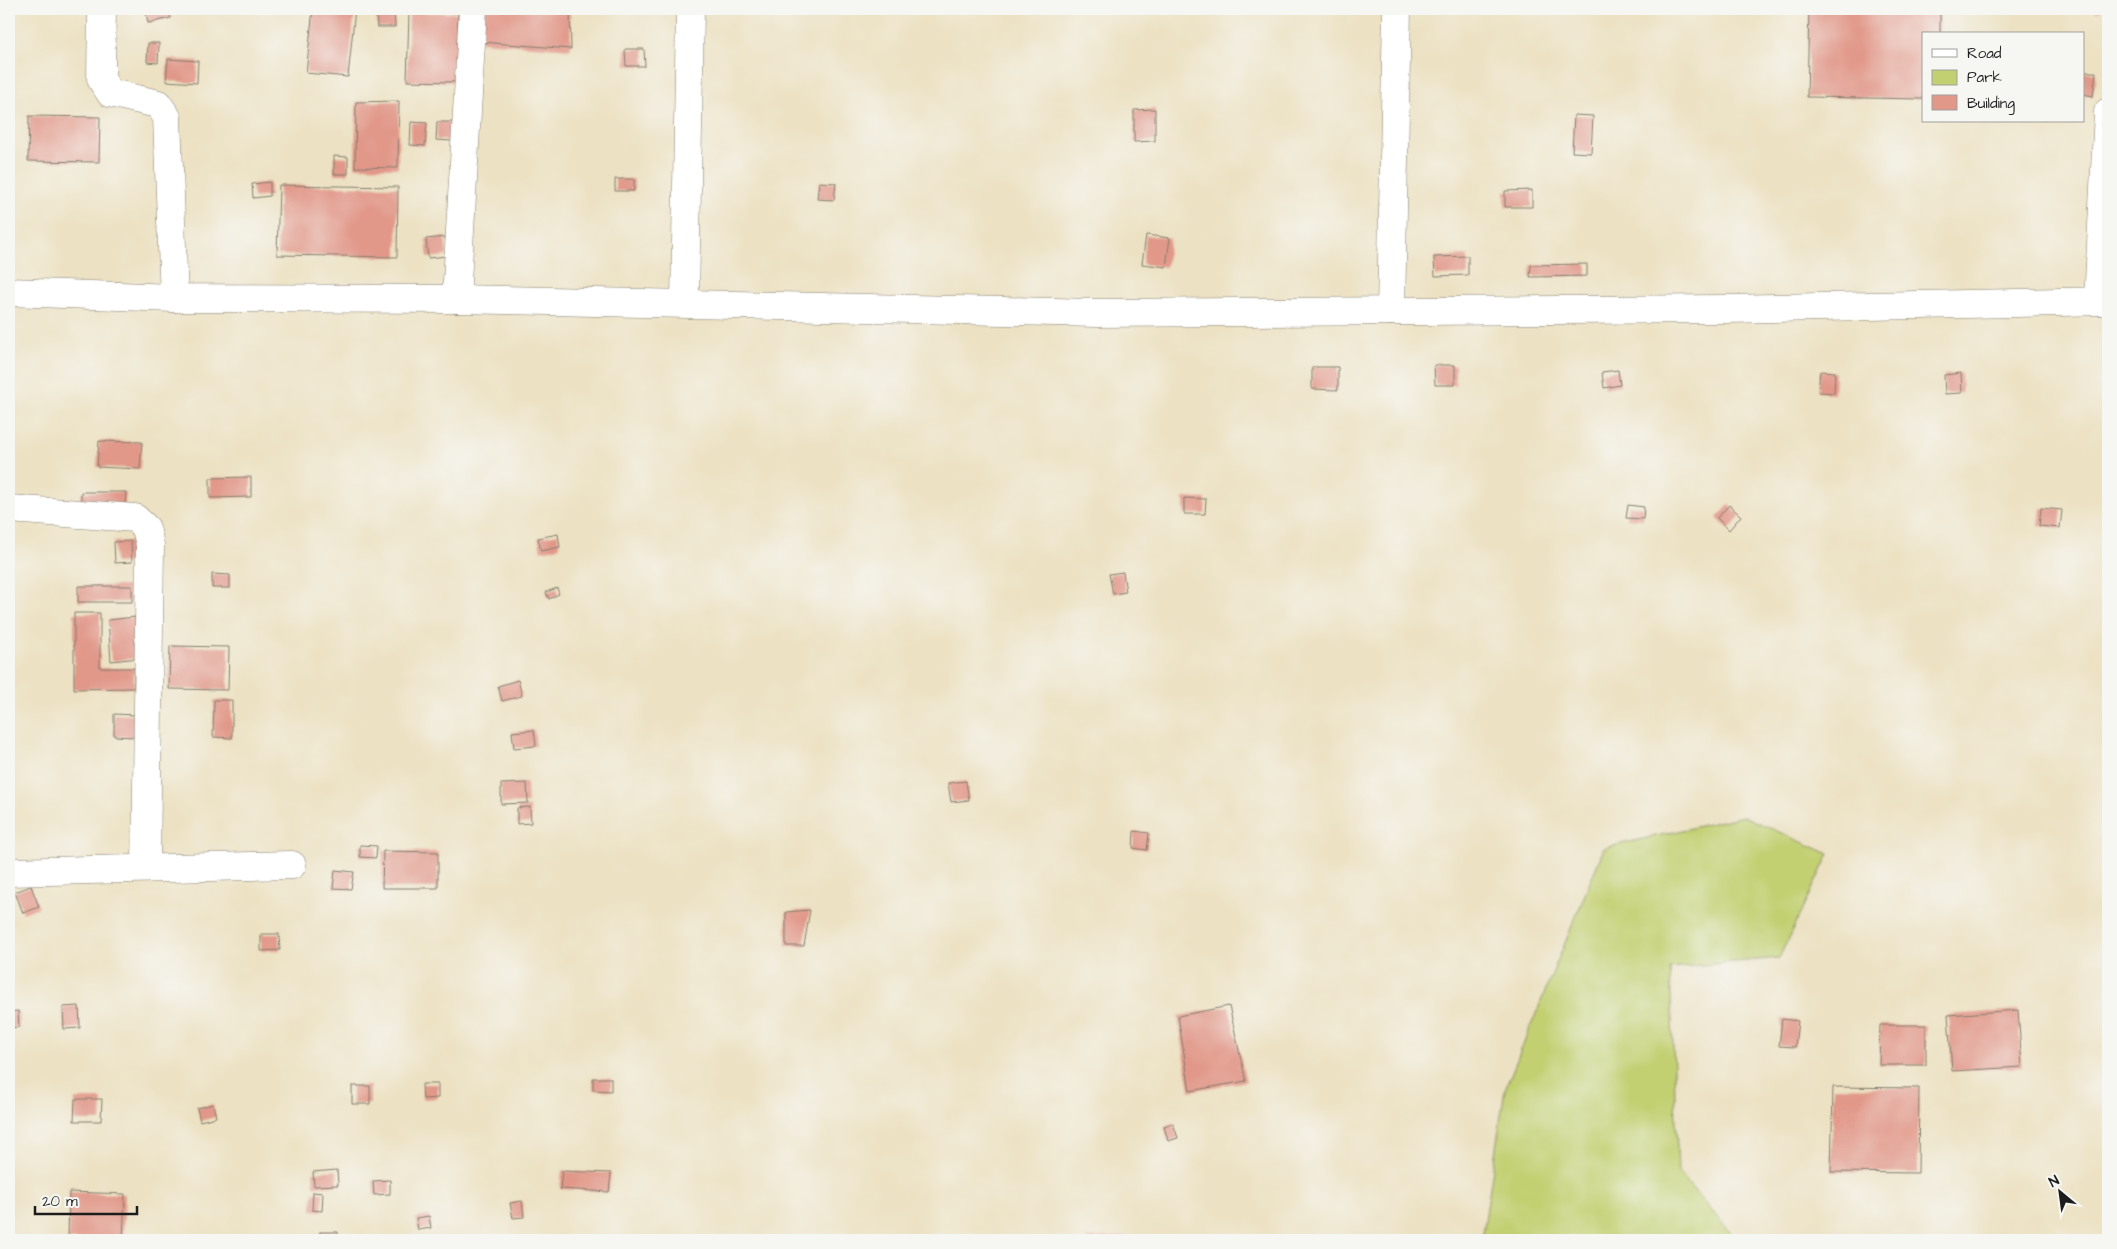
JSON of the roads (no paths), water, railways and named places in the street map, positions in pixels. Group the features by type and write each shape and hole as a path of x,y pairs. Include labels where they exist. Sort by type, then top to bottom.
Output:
{"street":[{"path":"102,9 101,79 110,93 158,104 167,117 174,298"},
{"path":"456,299 473,9"},
{"path":"685,303 690,9"},
{"path":"1391,311 1397,9"},
{"path":"9,292 174,298 456,299 1097,313 1727,310 2103,301 2108,112"},
{"path":"9,509 135,518 146,528 150,545 146,868"},
{"path":"9,872 292,865"}]}
